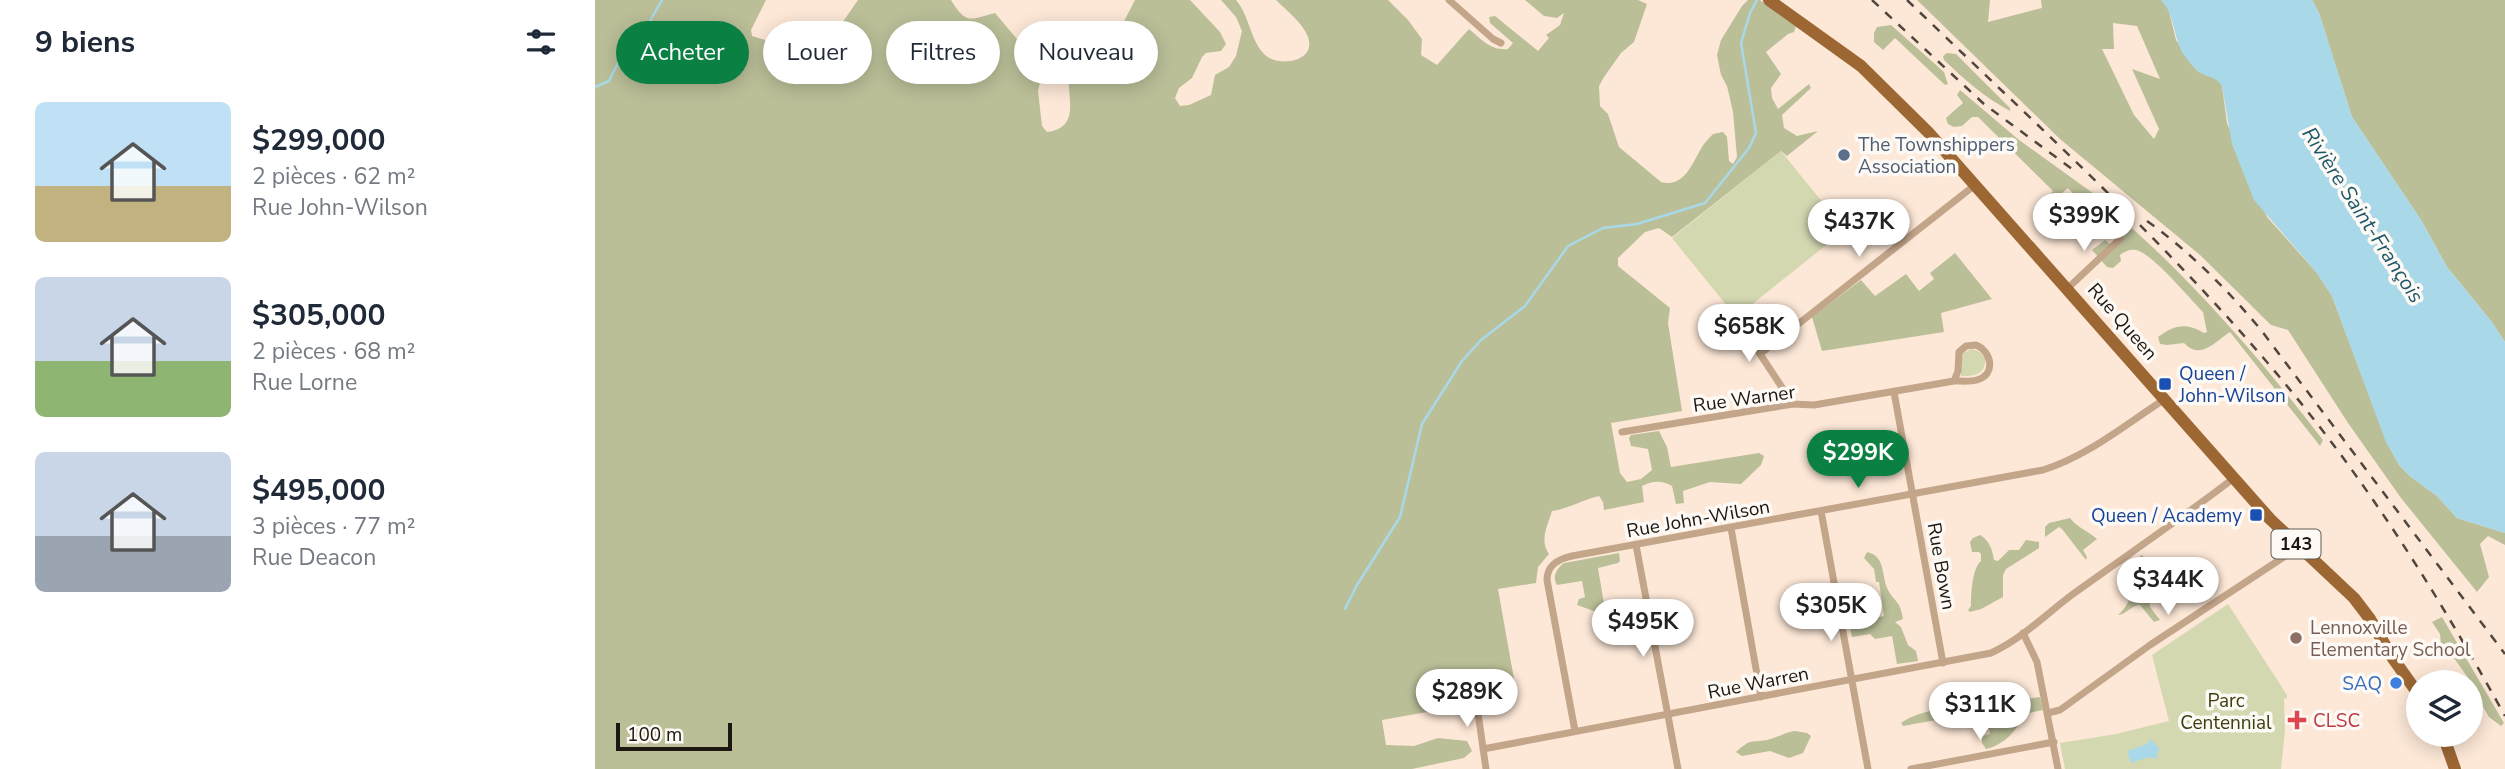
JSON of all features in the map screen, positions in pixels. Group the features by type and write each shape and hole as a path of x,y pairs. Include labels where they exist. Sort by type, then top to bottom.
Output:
{"main road":[{"name":"Rue Queen","path":"1769,0 1861,66 1928,132 2234,478 2299,547 2362,607 2406,675"},
{"path":"2447,747 2455,769"}],"street":[{"path":"1450,0 1489,36 1501,43"},
{"path":"1760,354 1975,185"},
{"path":"2068,288 2120,239"},
{"path":"1723,308 1760,354 1793,404"},
{"name":"Rue Warner","path":"1622,432 1793,404 1814,405 1954,381 1977,380 1986,374 1990,360 1985,350 1976,345 1961,349 1957,356 1958,369 1954,381"},
{"name":"Rue Bown","path":"1894,392 1943,663"},
{"name":"Rue John-Wilson","path":"1575,731 1547,580 1552,565 1563,558 1914,495 2055,466 2087,450 2165,399"},
{"name":"Rue Warren","path":"1483,749 1991,653 2007,645 2070,596 2234,478"},
{"path":"1821,511 1868,769"},
{"path":"1731,528 1761,697"},
{"path":"1636,545 1678,769"},
{"path":"2048,713 2060,710 2150,645 2299,547"},
{"path":"2023,633 2037,662 2058,769"},
{"path":"1476,706 1486,769"},
{"path":"1912,769 2054,742"}],"green space":[{"path":"595,0 766,0 751,30 752,36 763,39 763,84 872,84 872,21 844,21 858,0 951,0 966,17 975,18 995,13 1014,36 1014,84 1040,84 1042,126 1047,132 1059,129 1066,123 1070,106 1069,84 1158,84 1158,21 1124,21 1135,0 1190,0 1220,32 1226,44 1221,51 1206,53 1192,78 1179,88 1175,98 1180,106 1211,95 1215,75 1229,67 1236,56 1242,31 1236,17 1221,0 1236,0 1263,53 1269,58 1285,61 1294,60 1307,53 1308,37 1298,22 1276,0 1388,0 1422,39 1421,55 1437,65 1469,29 1491,46 1508,49 1513,43 1490,23 1489,17 1495,16 1538,51 1549,38 1546,35 1560,25 1564,13 1557,18 1544,16 1525,0 1638,0 1647,4 1634,42 1621,53 1599,86 1600,106 1608,114 1619,147 1661,182 1669,183 1687,173 1703,145 1713,134 1723,132 1727,137 1729,161 1733,164 1737,157 1733,112 1717,55 1721,40 1742,6 1748,0 1760,0 1796,26 1794,32 1766,52 1781,74 1771,88 1772,98 1778,109 1809,84 1811,88 1782,115 1784,128 1797,136 1818,131 1787,156 1781,151 1672,237 1659,228 1645,232 1618,258 1618,266 1670,308 1668,323 1682,411 1611,423 1620,473 1627,482 1641,479 1652,470 1648,449 1631,446 1629,438 1631,435 1659,431 1667,447 1671,467 1759,453 1764,456 1761,465 1741,484 1710,482 1683,491 1684,503 1676,504 1672,486 1657,482 1642,486 1644,502 1604,510 1599,496 1552,511 1545,538 1549,554 1538,567 1536,583 1498,589 1517,696 1382,720 1386,745 1414,746 1438,738 1467,741 1472,751 1464,758 1412,769 595,769"},
{"path":"1917,0 1990,0 1988,22 2042,8 2041,0 2161,0 2168,7 2176,40 2199,72 2218,79 2222,86 2227,123 2267,217 2317,273 2332,296 2386,441 2399,465 2437,496 2457,518 2505,533 2505,545 2488,536 2480,544 2489,577 2477,592 2401,498 2348,423 2288,330 2271,325 2200,255 2060,139","holes":["2113,23 2137,26 2160,79 2132,69 2159,129 2154,139 2134,115 2102,49 2114,49"]},
{"path":"2312,0 2505,0 2505,342 2447,267 2421,220 2352,117 2319,13"},
{"path":"1891,25 1944,72 1948,84 1945,85 1895,38 1883,50 1874,42 1877,27"},
{"path":"1947,53 1956,54 2010,111 1983,94 1944,60 1943,56"},
{"path":"1960,90 2019,140 2101,199 2110,207 2108,210 2093,201 2062,224 2054,220 2076,197 2068,188 2049,204 2044,202 2053,191 1978,117 1972,117 1962,126 1954,127 1948,124 1946,118 1963,103 1957,95"},
{"path":"1781,151 1845,230 1736,317 1672,238"},
{"path":"2128,228 2133,229 2159,253 2233,330 2323,440 2320,446 2230,332 2202,350 2190,348 2184,343 2160,344 2158,337 2180,326 2207,332 2203,312 2143,253 2126,251 2120,255 2121,261 2113,268 2107,267 2092,250 2105,240 2110,244"},
{"path":"1955,253 1992,299 1941,313 1944,332 1822,351 1812,317 1861,280 1875,296 1906,274 1919,291 1934,279 1930,273"},
{"path":"1758,306 1774,327 1757,339 1742,318"},
{"path":"1972,349 1980,352 1985,358 1985,364 1975,375 1961,376 1961,354"},
{"path":"2070,518 2097,539 2083,550 2086,560 2059,527 2045,537 2045,527 2049,523"},
{"path":"1980,535 1990,546 1994,560 1998,561 2009,550 2019,550 2026,540 2039,542 2039,548 2006,569 2003,575 2003,597 1970,612 1968,610 1971,606 1973,582 1981,554 1972,552 1970,542"},
{"path":"1867,552 1880,562 1888,590 1902,613 1903,619 1895,622 1901,627 1908,645 1916,651 1918,661 1897,664 1892,636 1875,639 1870,634 1852,637 1849,608 1854,607 1861,621 1884,616 1879,582 1876,582 1874,569 1864,558"},
{"path":"1619,553 1618,563 1598,568 1604,604 1617,603 1620,623 1614,635 1605,615 1577,605 1579,599 1585,597 1582,581 1557,585 1555,576 1564,563"},
{"path":"2142,555 2155,571 2178,571 2185,583 2177,590 2150,603 2160,620 2154,622 2140,605 2118,615 2148,580 2134,560"},
{"name":"Parc Centennial","path":"2228,604 2287,695 2284,699 2285,731 2281,769 2065,769 2060,743 2116,734 2169,721 2152,655"},
{"path":"2442,617 2473,670 2462,670 2441,645 2440,634 2432,622"},
{"path":"2483,687 2504,723 2501,726 2489,717 2483,707"},
{"path":"1997,695 2014,701 2040,697 2043,710 2019,715 2020,723 2013,732 1991,748 1986,749 1982,743 1982,736 1990,734 1986,711 1903,726 1901,723 1925,712 1980,705"},
{"path":"1795,731 1811,736 1803,753 1789,758 1770,751 1742,756 1736,752 1751,742"}],"water":[{"name":"Rivière Saint-François","path":"2161,0 2312,0 2319,13 2352,117 2421,220 2447,267 2505,342 2505,533 2457,518 2437,496 2399,465 2386,442 2332,296 2317,273 2254,200 2232,144 2222,86 2197,71 2184,55 2169,12"},
{"path":"2150,739 2159,748 2156,759 2149,757 2131,763 2127,751 2147,744"}],"waterway":[{"path":"595,87 609,81 623,53 638,42 662,0"},
{"path":"1345,609 1400,517 1422,424 1462,361 1481,340 1525,306 1568,246 1603,228 1637,224 1705,203 1749,148 1756,133 1741,43 1757,0"}],"railway":[{"path":"1872,0 1984,104 2072,169"},
{"path":"1907,0 2127,212 2232,322 2282,379 2329,439 2400,540 2505,716"},
{"path":"2147,221 2207,272 2261,330 2505,654"}],"place":[{"name":"The Townshippers Association","path":"1844,155"},
{"name":"Queen / John-Wilson","path":"2165,384"},
{"name":"Queen / Academy","path":"2256,515"},
{"name":"Lennoxville Elementary School","path":"2296,638"},
{"name":"SAQ","path":"2396,683"},
{"name":"CLSC","path":"2297,720"}]}
